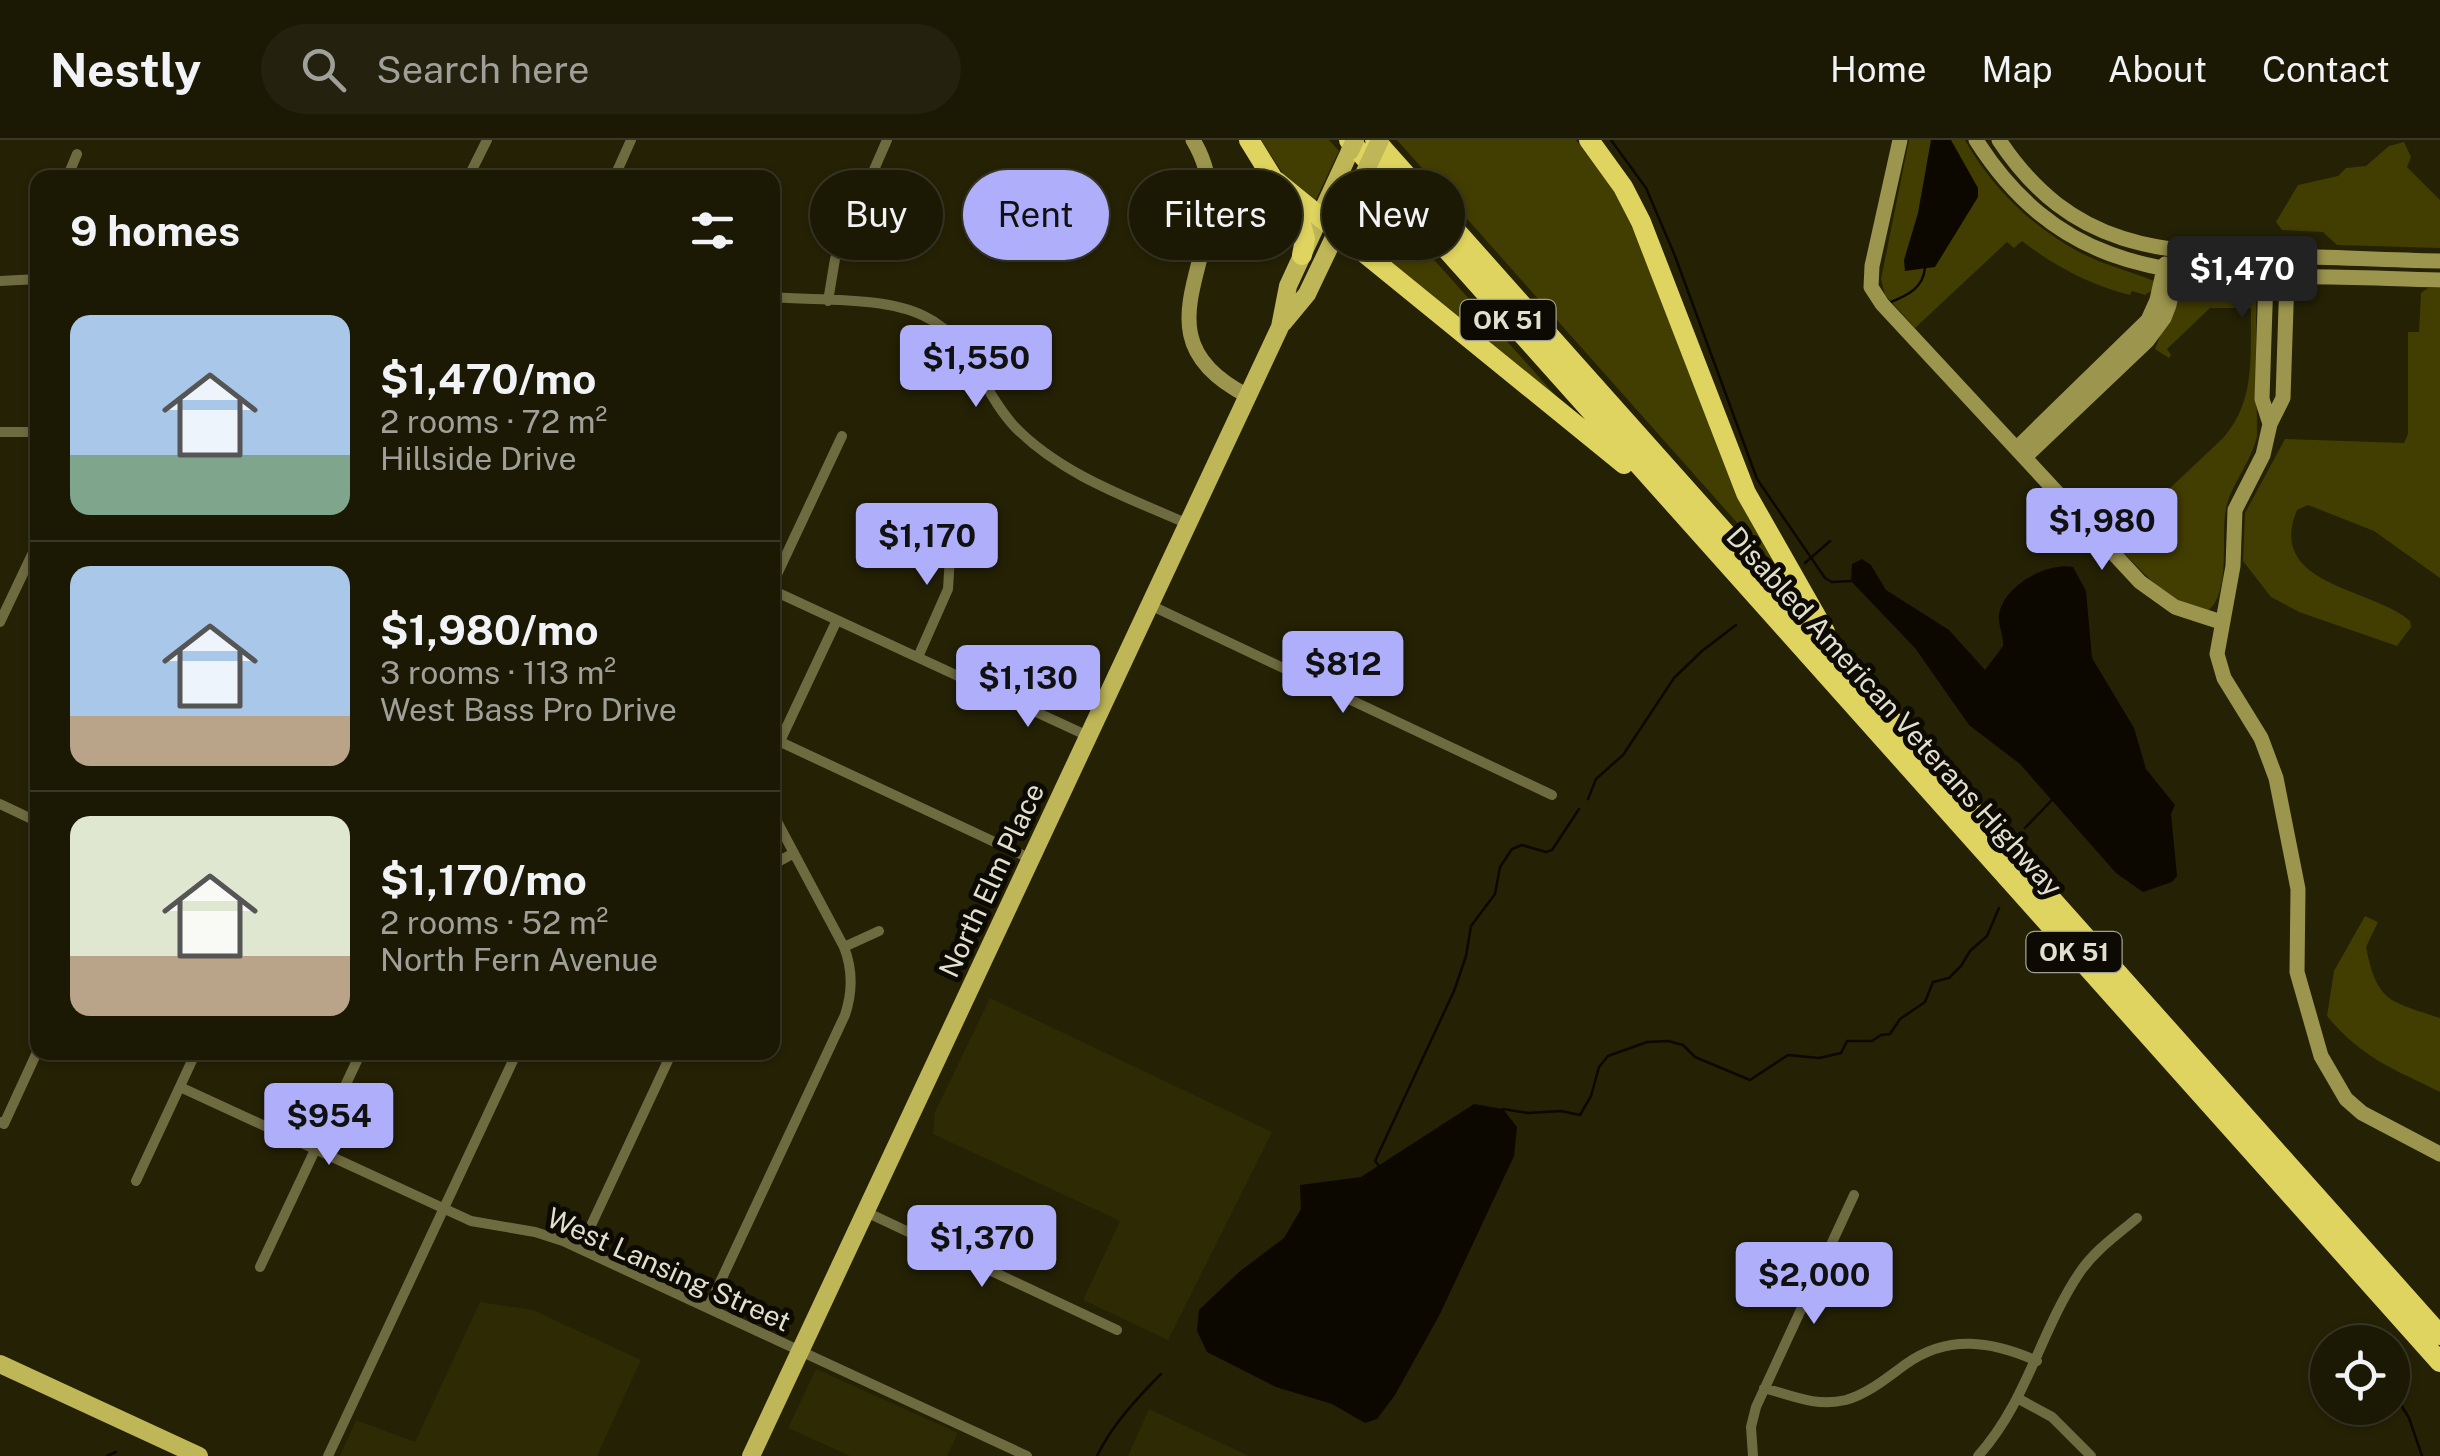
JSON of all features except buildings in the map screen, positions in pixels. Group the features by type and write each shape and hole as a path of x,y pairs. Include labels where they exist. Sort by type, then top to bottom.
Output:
{"highway":[{"path":"1249,140 1268,170"},
{"name":"Disabled American Veterans Highway","path":"1352,140 2440,1362"},
{"name":"Disabled American Veterans Highway","path":"1377,140 2440,1335"},
{"path":"1589,140 1623,187 1640,222 1746,492 1849,673"},
{"path":"1302,200 1321,213"},
{"path":"1302,228 1302,255"},
{"path":"1377,260 1668,498"}],"main road":[{"name":"North Elm Place","path":"1302,255 1352,140"},
{"name":"North Elm Place","path":"1364,170 1377,140"},
{"name":"North Elm Place","path":"751,1456 1280,327 1288,286 1300,260"},
{"name":"North Elm Place","path":"1280,327 1307,294 1323,260"},
{"path":"0,1364 199,1456"}],"street":[{"path":"472,170 487,140"},
{"path":"618,170 631,140"},
{"path":"828,301 835,259 888,140"},
{"path":"1193,140 1208,172 1212,197 1188,313 1188,330 1203,366 1221,383 1248,396"},
{"path":"1900,140 1872,266 1871,287 1882,304 2157,597 2192,616 2222,622"},
{"path":"1976,140 2020,197 2059,229 2103,252 2169,271 2440,280"},
{"path":"1999,140 2042,190 2070,212 2105,233 2146,247 2276,256 2440,260"},
{"path":"70,170 77,154"},
{"path":"2021,452 2148,320 2169,271 2170,251"},
{"path":"2276,256 2286,276 2283,398 2270,424 2263,455 2235,510 2232,566 2216,654 2268,754 2298,889 2298,972 2321,1056 2346,1099 2362,1113 2440,1154"},
{"path":"2270,424 2262,400 2266,277 2276,256"},
{"path":"0,281 30,279"},
{"path":"780,298 902,308 937,323 965,350 1004,414 1034,444 1071,468 1188,524"},
{"path":"0,432 30,432"},
{"path":"780,570 842,436"},
{"path":"918,657 948,589 950,556 960,533"},
{"path":"0,622 30,559"},
{"path":"780,591 1088,736"},
{"path":"1150,605 1552,795"},
{"path":"780,732 837,620"},
{"path":"780,742 1031,859"},
{"path":"0,819 3,806 30,818"},
{"path":"708,1308 845,1014 852,980 844,946 780,827"},
{"path":"780,861 794,853"},
{"path":"844,946 880,932"},
{"path":"2,1123 33,1060"},
{"path":"136,1181 192,1060"},
{"path":"260,1268 357,1060"},
{"path":"328,1456 512,1060"},
{"path":"580,1249 668,1060"},
{"name":"West Lansing Street","path":"180,1086 482,1224 545,1235 580,1249 1028,1456"},
{"path":"1753,1456 1752,1420 1764,1388 1854,1196"},
{"path":"866,1212 1116,1330"},
{"path":"1978,1456 2019,1399 2067,1294 2086,1264 2137,1218"},
{"path":"1764,1388 1806,1402 1845,1400 1873,1387 1918,1356 1956,1343 2002,1347 2037,1360"},
{"path":"2019,1399 2063,1426 2091,1456"}],"shaded area":[{"path":"1261,140 1329,140 1339,151 1330,170 1322,170 1322,187 1312,208 1302,197 1302,170 1280,170"},
{"path":"1397,140 1576,140 1615,192 1638,239 1729,471 1776,561 1772,562 1465,217 1465,170 1424,170"},
{"path":"1909,140 1965,140 2001,190 2030,218 2081,253 2154,281 2154,289 2145,295 2115,291 2073,274 2022,241 2014,248 2007,242 1915,328 1885,295 1881,279"},
{"path":"1931,140 1951,140 1978,188 1978,197 1935,267 1905,271 1904,260 1918,213"},
{"path":"2404,142 2411,157 2407,167 2440,200 2440,248 2337,245 2323,232 2282,230 2276,222 2298,185 2338,176 2346,168 2366,166 2389,146"},
{"path":"1382,260 1434,260 1566,407"},
{"path":"2251,285 2256,290 2257,436 2227,505 2222,581 2214,604 2207,611 2167,593 2113,542 2223,438 2234,424 2246,393 2251,308 2210,308 2167,349 2169,358 2155,349 2179,286"},
{"path":"2428,288 2440,288 2440,578 2374,531 2308,505 2297,510 2291,535 2296,555 2309,570 2410,621 2411,627 2397,646 2299,612 2271,597 2243,561 2245,513 2285,439 2404,443 2408,434 2408,332 2419,332 2421,293"},
{"path":"1862,559 1871,565 1886,590 1949,630 1985,670 2003,646 1999,615 2009,595 2039,572 2073,567 2086,591 2092,658 2134,728 2146,769 2175,805 2171,814 2177,876 2172,882 2143,892 2116,873 2020,764 1969,725 1915,648 1851,581 1852,564"},
{"path":"2365,916 2378,922 2366,947 2381,990 2398,1003 2440,1018 2440,1092 2366,1053 2327,1016 2334,971"},
{"path":"990,998 1272,1132 1168,1340 1083,1300 1120,1221 933,1134 935,1112"},
{"path":"1474,1104 1503,1109 1517,1127 1514,1156 1440,1314 1395,1395 1377,1419 1365,1423 1332,1404 1276,1387 1207,1352 1197,1331 1199,1310 1239,1272 1284,1238 1301,1209 1300,1185 1361,1177"},
{"path":"480,1302 533,1310 641,1360 597,1456 340,1456 356,1420 415,1442"},
{"path":"816,1369 958,1433 947,1456 850,1456 788,1428"},
{"path":"1149,1409 1249,1456 1128,1456"}],"waterway":[{"path":"1611,140 1646,188 1757,479 1825,578 1832,582 1851,581"},
{"path":"1891,302 1918,286 1925,268"},
{"path":"1805,563 1830,541"},
{"path":"1588,799 1596,779 1623,755 1674,678 1736,625"},
{"path":"2025,828 2052,800"},
{"path":"1379,1166 1375,1161 1454,991 1471,926 1495,894 1500,867 1512,849 1522,845 1552,850 1579,809"},
{"path":"1503,1109 1580,1115 1591,1096 1599,1067 1608,1056 1647,1042 1683,1045 1695,1057 1750,1080 1788,1055 1819,1058 1841,1053 1847,1041 1872,1041 1890,1034 1900,1019 1925,1002 1933,982 1949,978 1987,936 1999,908"},
{"path":"1097,1456 1134,1402 1161,1374"},
{"path":"2410,1421 2422,1456"},
{"path":"107,1456 116,1452"}]}
